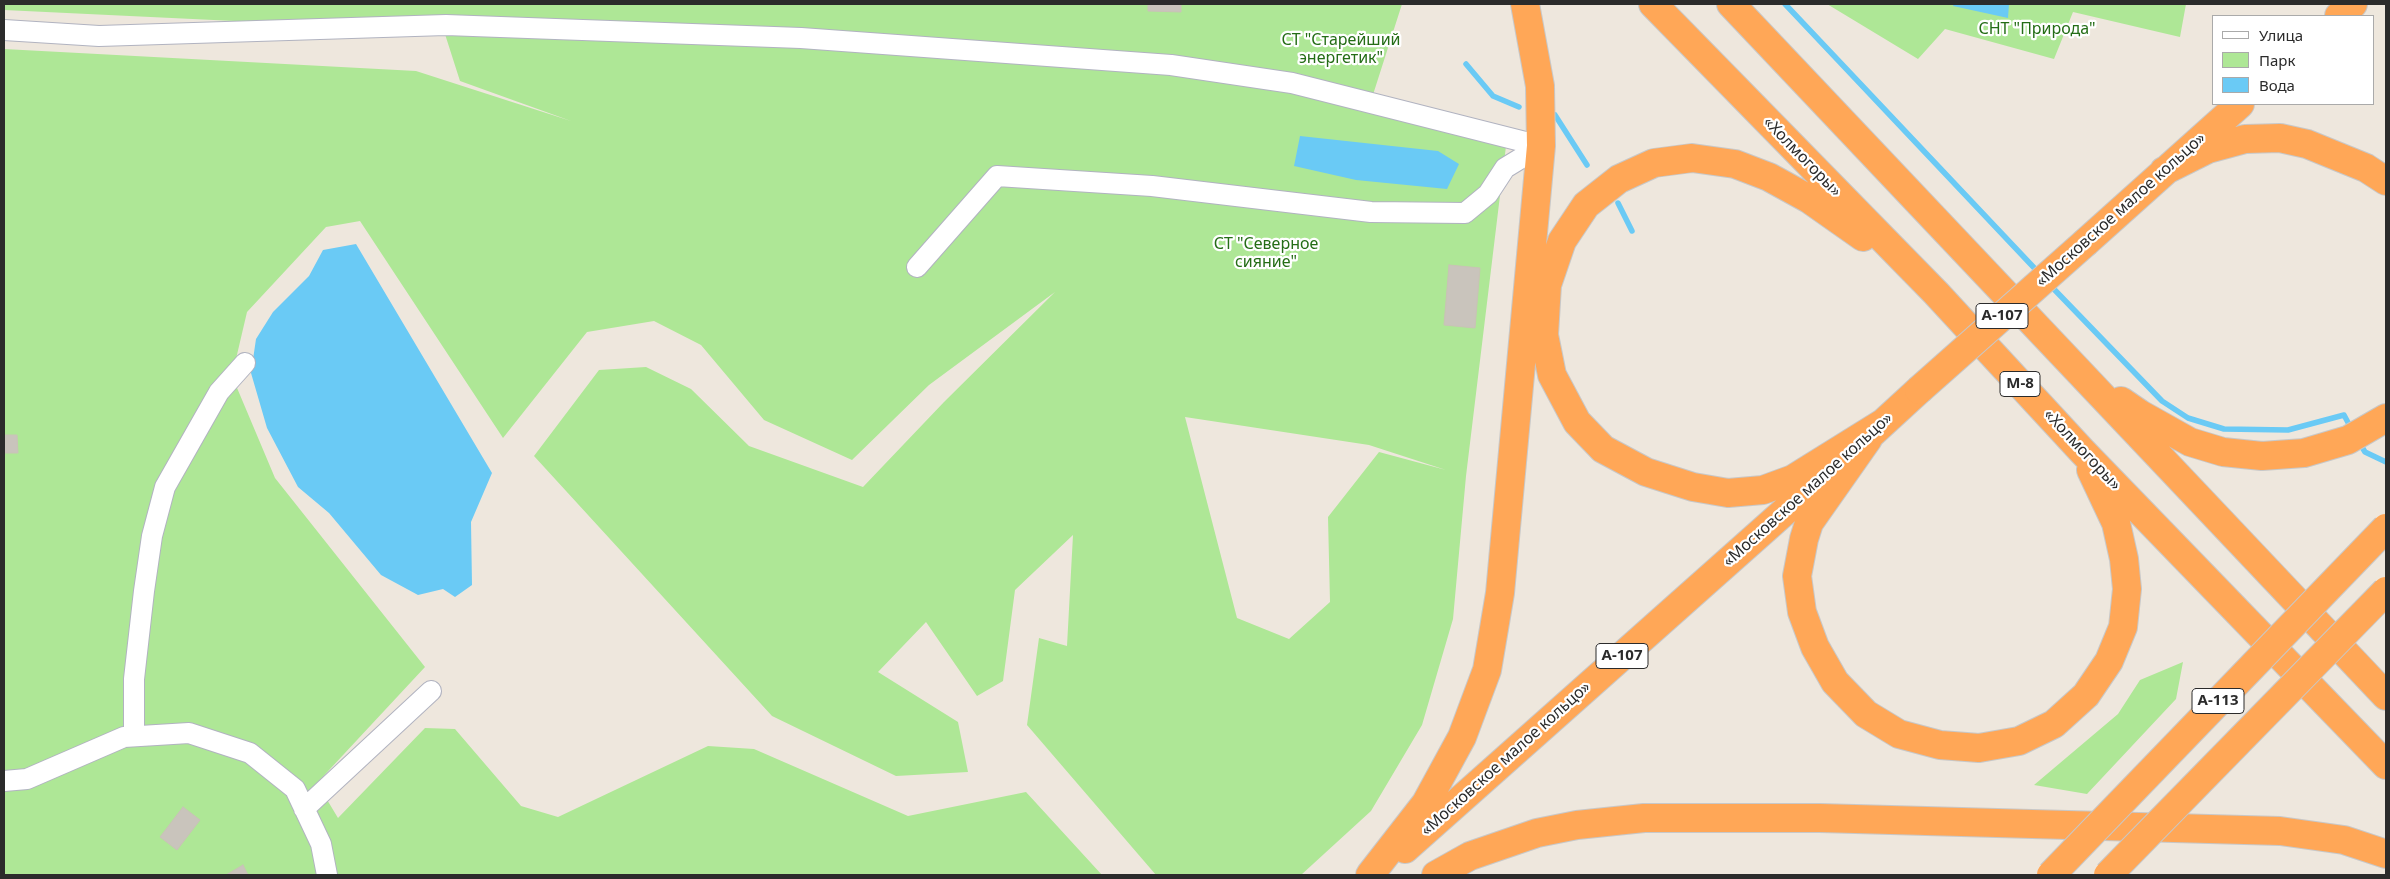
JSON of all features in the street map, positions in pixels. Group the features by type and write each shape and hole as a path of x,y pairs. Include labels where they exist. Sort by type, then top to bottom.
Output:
{"highway":[{"path":"1370,875 1426,803 1462,737 1487,670 1500,593 1541,146 1540,86 1525,4"},
{"name":"«Холмогоры»","path":"1653,4 1936,293 2082,451 2386,765"},
{"path":"1732,4 2386,696"},
{"path":"2340,15 2353,4"},
{"name":"«Московское малое кольцо»","path":"1376,875 2239,105"},
{"path":"2164,171 2208,149 2245,139 2280,138 2307,144 2366,168 2386,181"},
{"path":"1876,430 1793,479 1763,490 1728,493 1693,487 1646,472 1603,449 1577,422 1552,375 1544,334 1547,285 1562,241 1586,204 1619,179 1654,163 1692,158 1735,164 1769,177 1809,199 1936,293"},
{"path":"2076,368 2140,414 2190,442 2222,452 2262,456 2304,453 2355,436 2386,418"},
{"path":"1876,430 1809,523 1797,576 1802,612 1815,647 1835,682 1866,714 1899,734 1950,746 1980,748 2019,741 2054,724 2086,695 2109,661 2122,627 2127,589 2124,559 2116,523 2082,451"},
{"name":"А-113","path":"2051,875 2386,528"},
{"name":"А-113","path":"2108,875 2386,591"},
{"path":"1436,875 1470,856 1538,833 1577,825 1644,818 1820,818 2280,831 2344,840 2386,854"}],"lane":[{"path":"4,30 99,36 446,25 800,38 1152,64 1292,83 1541,146"},
{"path":"917,267 997,176 1152,186 1370,212 1465,213 1488,194 1505,168 1541,146"},
{"path":"134,736 134,679 144,591 152,536 165,487 219,392 245,362"},
{"path":"304,809 431,691"},
{"path":"4,782 27,779 124,737 189,733 250,753 295,789 320,844 327,875"}],"green space":[{"path":"4,4 1402,4 1370,104 1506,146 1466,476 1453,619 1422,725 1371,811 1301,875 1156,875 1027,725 1039,638 1067,646 1073,535 1015,590 1003,681 977,696 926,622 878,672 958,722 968,772 896,776 772,716 534,456 599,370 646,367 691,389 749,446 863,487 944,402 1055,292 929,385 852,460 764,420 701,345 654,321 587,332 503,438 360,221 326,227 247,312 232,376 275,478 425,667 317,783 338,818 425,728 455,729 521,806 558,817 708,746 754,749 908,816 1026,792 1102,875 4,875 4,49 416,71 571,121 460,81 444,31 4,10","holes":["1185,417 1369,445 1446,470 1379,452 1328,517 1330,602 1289,639 1237,618"]},
{"name":"СНТ \"Природа\"","path":"1827,4 2186,4 2180,37 2073,12 2054,59 1945,29 1918,59"},
{"path":"2183,662 2176,699 2087,794 2034,785 2118,714 2140,680"}],"water":[{"path":"1954,4 2009,4 2008,18 1953,6"},
{"path":"1300,136 1438,151 1459,164 1447,189 1356,180 1294,166"},
{"path":"356,244 492,473 471,522 472,585 455,597 443,589 418,595 381,575 329,513 298,487 267,428 251,373 256,339 273,312 309,276 323,250"}],"building":[{"path":"1148,4 1181,4 1181,12 1148,11"},
{"path":"1449,265 1480,268 1475,328 1444,325"},
{"path":"4,435 17,435 18,453 4,453"},
{"path":"183,807 200,820 177,850 160,837"},
{"path":"243,865 248,875 226,875"}],"waterway":[{"path":"1785,4 2039,273"},
{"path":"1466,64 1493,96 1519,107"},
{"path":"1555,115 1587,165"},
{"path":"1618,203 1632,231"},
{"path":"2049,284 2162,401 2188,418 2224,429 2288,430 2344,415 2352,430"},
{"path":"2359,442 2365,452 2386,462"}],"park label":[{"name":"СТ \"Старейший энергетик\"","path":"1341,49"},
{"name":"СТ \"Северное сияние\"","path":"1266,253"}]}
